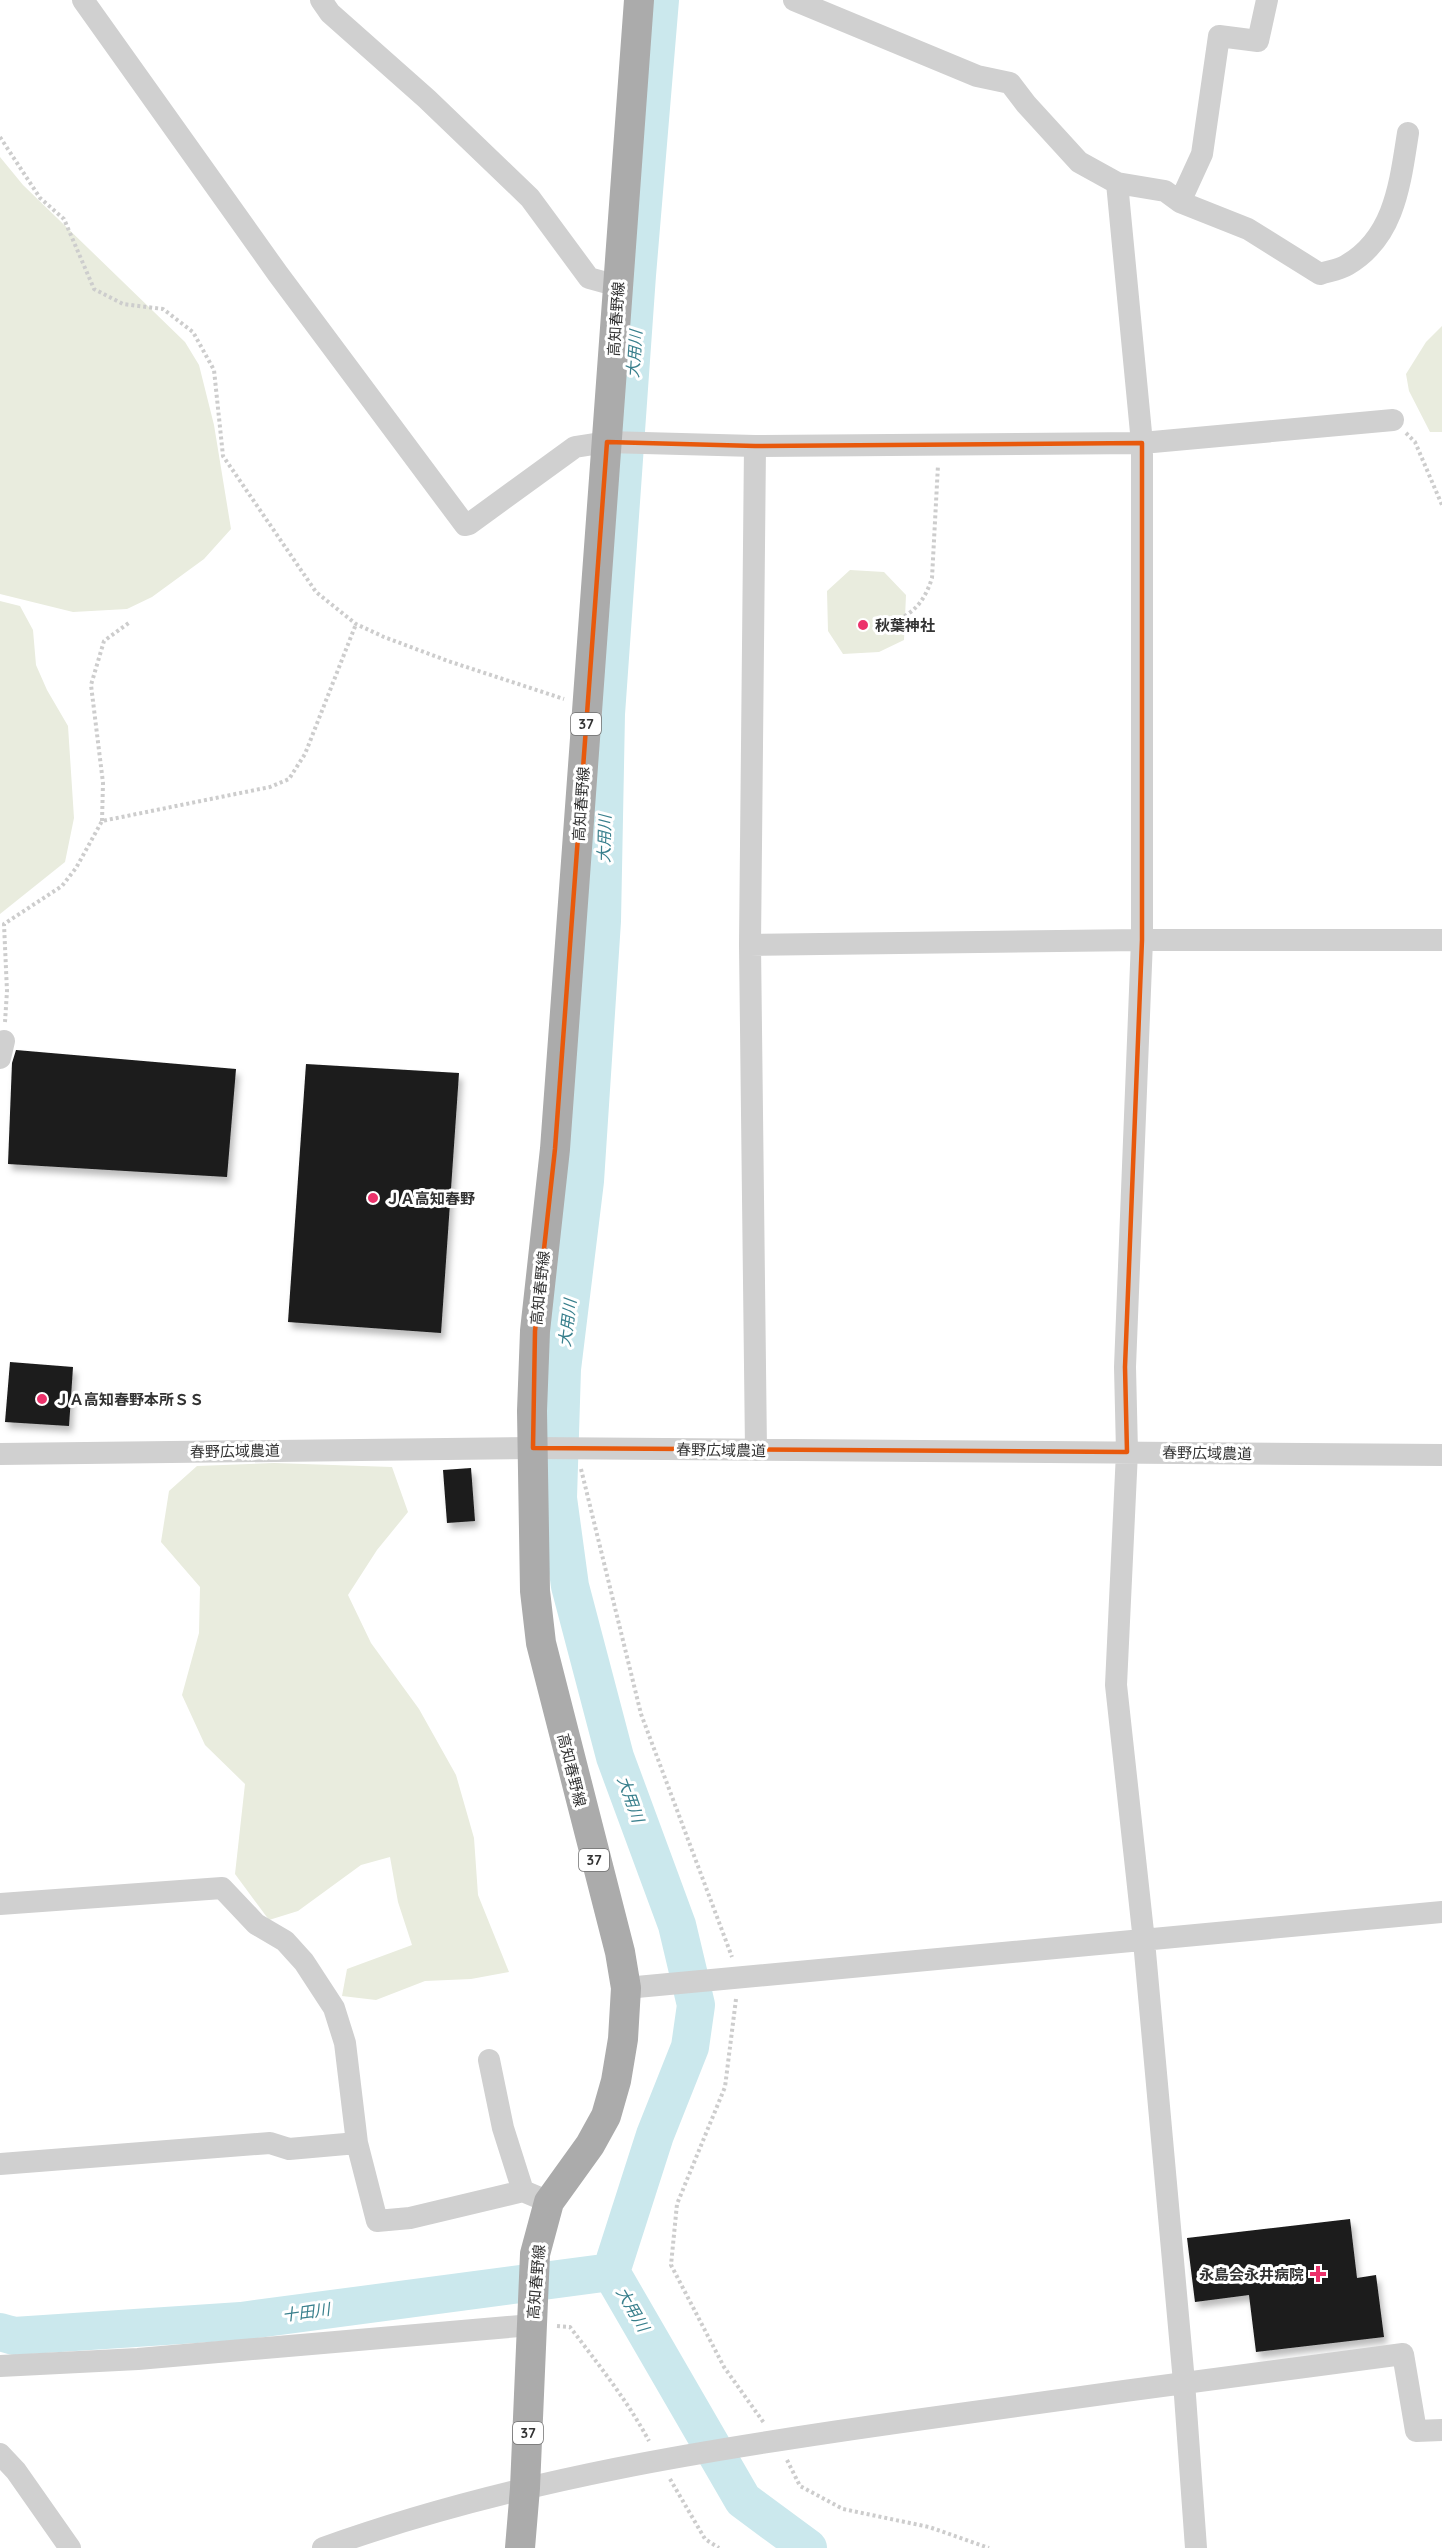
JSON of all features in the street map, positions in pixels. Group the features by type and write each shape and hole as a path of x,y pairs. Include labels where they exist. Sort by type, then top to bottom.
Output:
{"main road":[{"name":"高知春野線","path":"520,2548 533,2321 536,2196 590,2145 606,2116 616,2081 623,2039 640,1986 620,1952 540,1643 536,1591 533,1448 535,1331 555,1149 588,706 613,441 618,286 639,0"}],"street":[{"path":"83,0 278,274 465,525 470,524 575,447 613,441 755,446 1142,443 1393,420"},
{"path":"321,0 330,13 427,99 530,198 589,278 618,286"},
{"path":"1180,202 1202,154 1219,36 1258,41 1267,0"},
{"path":"803,2 977,76 1010,83 1026,105 1079,162 1118,183 1165,191 1180,202 1248,229 1320,274 1346,266 1378,240 1398,193 1408,133"},
{"path":"1118,183 1142,443 1142,940 1125,1367 1126,1452 1116,1685 1144,1941 1184,2382 1196,2548"},
{"path":"755,446 750,945 756,1450"},
{"path":"750,945 1142,940 1442,940"},
{"name":"春野広域農道","path":"0,1454 576,1448 1442,1455"},
{"path":"0,1904 222,1888 256,1924 285,1941 304,1962 334,2008 345,2043 357,2143 377,2221 410,2218 536,2196 503,2128 489,2060"},
{"path":"640,1986 1442,1912"},
{"path":"0,2164 270,2143 289,2149 357,2143"},
{"path":"0,2366 138,2359 533,2321"},
{"path":"323,2548 525,2488 661,2459 770,2440 1184,2382 1404,2354 1416,2432 1442,2430"},
{"path":"0,2454 16,2471 70,2548"}],"path":[{"path":"0,137 40,198 64,219 94,289 123,304 163,309 193,332 214,370 222,456 316,592 356,624 447,661 588,706"},
{"path":"1393,420 1414,442 1442,505"},
{"path":"882,625 900,620 918,606 927,593 932,578 939,443"},
{"path":"2,1049 7,991 4,924 62,886 76,868 102,821 103,783 91,684 104,641 130,622"},
{"path":"102,821 270,787 289,779 305,754 356,624"},
{"path":"576,1448 641,1714 735,1976 725,2087 677,2204 670,2265 724,2367 800,2486 843,2509 929,2526 989,2548"},
{"path":"533,2321 570,2327 636,2417 705,2539 720,2548"}],"highlighted area":[{"path":"607,442 755,446 1142,443 1142,940 1125,1367 1127,1452 533,1448 535,1331 555,1149"}],"shaded area":[{"path":"0,157 23,185 185,342 199,365 214,425 231,529 204,559 152,597 127,609 73,612 0,594"},
{"path":"1442,326 1442,432 1430,432 1409,391 1406,374 1426,342"},
{"path":"850,570 884,572 906,595 904,640 879,652 843,654 828,631 827,591"},
{"path":"0,601 20,606 33,630 36,665 47,690 68,726 74,818 65,862 0,914"},
{"path":"274,1463 392,1467 408,1512 377,1550 348,1595 371,1643 419,1709 456,1775 474,1838 478,1895 509,1972 471,1979 425,1981 376,2000 342,1996 347,1969 412,1945 398,1902 390,1857 361,1865 298,1911 269,1920 235,1874 245,1784 205,1745 182,1695 199,1633 200,1587 161,1542 169,1491 197,1466"}],"building":[{"path":"16,1050 236,1069 227,1177 8,1164 12,1063"},
{"name":"ＪＡ高知春野","path":"306,1064 459,1073 441,1333 288,1322"},
{"path":"10,1362 73,1367 69,1426 5,1422"},
{"path":"471,1468 475,1521 447,1523 443,1470"},
{"path":"1350,2219 1357,2278 1376,2275 1384,2337 1256,2352 1249,2295 1195,2302 1187,2238"}],"waterway":[{"name":"大用川","path":"660,0 637,275 606,714 602,921 585,1181 562,1369 558,1498 570,1586 615,1757 677,1925 696,2005 690,2047 655,2135 611,2272 743,2500 808,2548"},
{"name":"十田川","path":"0,2332 14,2336 241,2321 611,2272"}],"place":[{"name":"秋葉神社","path":"863,625"},
{"name":"ＪＡ高知春野","path":"373,1198"},
{"name":"ＪＡ高知春野本所ＳＳ","path":"42,1399"},
{"name":"永島会永井病院","path":"1318,2274"}]}
